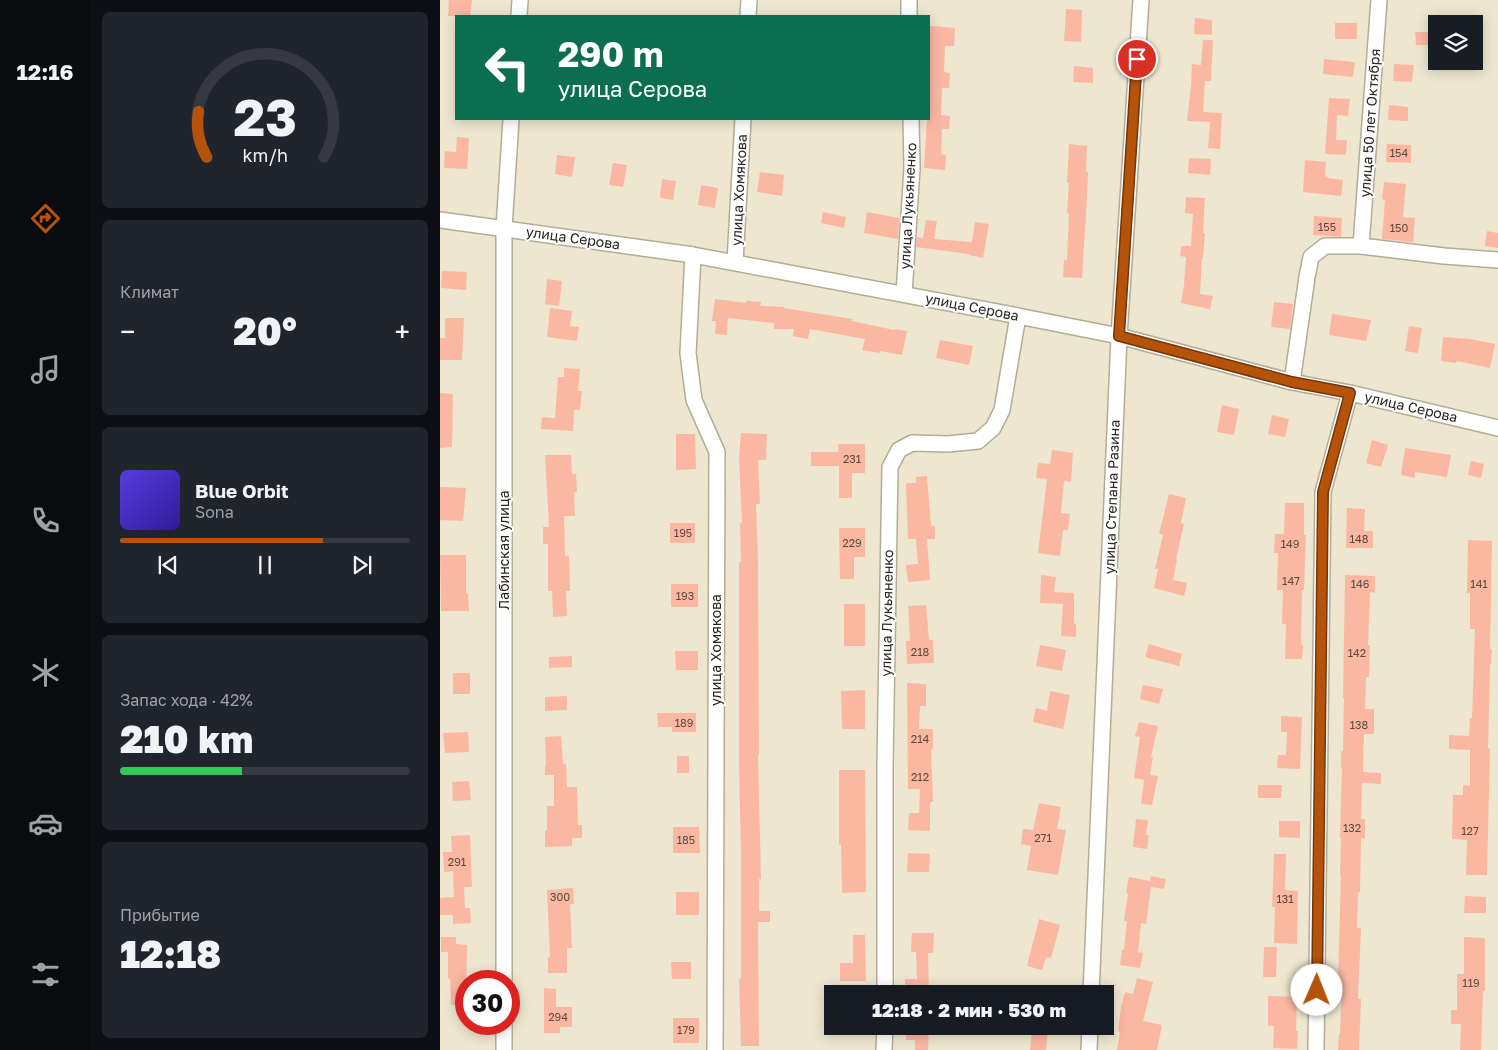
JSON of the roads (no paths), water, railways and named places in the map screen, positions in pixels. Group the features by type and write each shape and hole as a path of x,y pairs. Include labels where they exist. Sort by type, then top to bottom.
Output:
{"street":[{"path":"519,15 520,0"},
{"path":"748,15 749,0"},
{"path":"909,0 909,15"},
{"name":"улица Степана Разина","path":"1091,985 1119,336 1141,0"},
{"name":"улица 50 лет Октября","path":"1361,246 1379,0"},
{"name":"Лабинская улица","path":"504,970 504,228 512,120"},
{"name":"улица Хомякова","path":"735,262 743,120"},
{"name":"улица Лукьяненко","path":"904,294 912,168 911,120"},
{"name":"улица Серова","path":"440,220 693,255 1018,316 1119,336 1292,382 1350,393 1498,428"},
{"path":"1292,382 1311,257 1325,246 1361,246 1444,256 1498,260"},
{"name":"улица Хомякова","path":"693,255 688,353 694,400 717,452 715,1050"},
{"name":"улица Лукьяненко","path":"885,985 885,774 890,467 899,450 912,443 948,444 978,441 993,428 1002,410 1018,316"},
{"path":"1316,1050 1323,492 1350,393"},
{"path":"504,1035 504,1050"},
{"path":"884,1035 884,1050"},
{"path":"1089,1050 1090,1035"}]}
